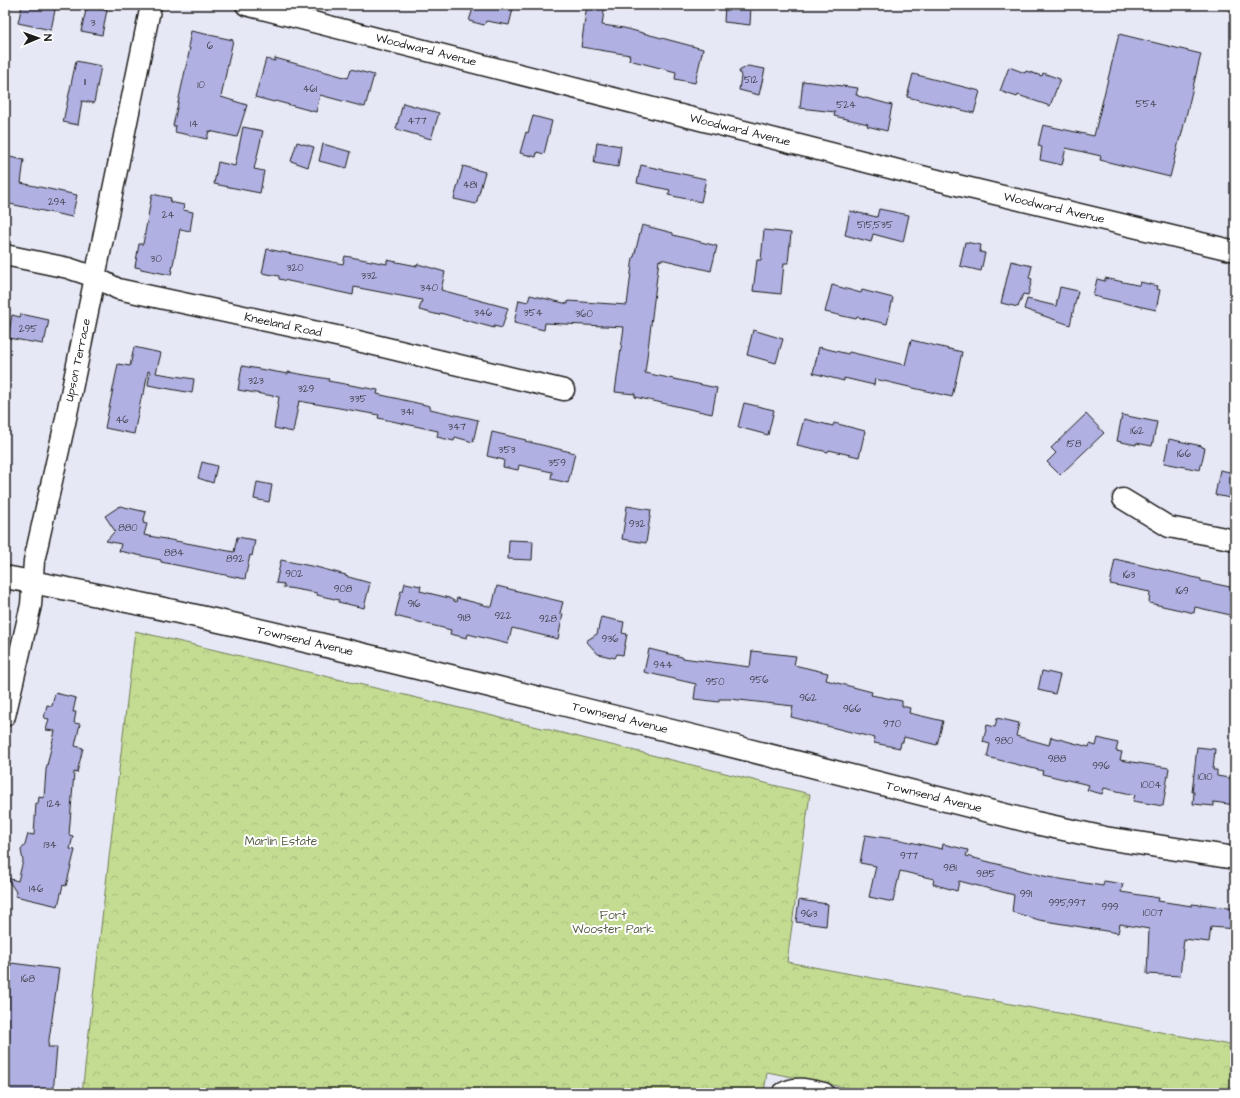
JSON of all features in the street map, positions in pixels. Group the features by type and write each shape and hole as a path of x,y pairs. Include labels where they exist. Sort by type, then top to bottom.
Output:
{"main road":[{"name":"Townsend Avenue","path":"5,577 229,623 338,648 1044,825 1113,839 1235,858"}],"street":[{"name":"Upson Terrace","path":"5,716 31,604 34,561 65,422 151,5"},
{"name":"Woodward Avenue","path":"246,5 961,186 1235,251"},
{"name":"Kneeland Road","path":"5,255 68,268 95,277 118,289 341,337 564,390"},
{"path":"1123,499 1169,527 1235,540"},
{"path":"786,1092 799,1088 824,1093"}],"green space":[{"path":"135,631 489,715 810,794 787,962 1235,1046 1235,1093 873,1093 767,1072 764,1093 82,1093"}],"building":[{"path":"22,5 56,5 51,30 18,23"},
{"path":"474,5 514,5 509,25 486,21 484,25 469,21"},
{"path":"587,5 605,5 602,25 624,28 703,49 695,83 675,79 676,72 629,60 630,55 581,47"},
{"path":"725,5 751,5 750,25 724,22"},
{"path":"87,6 107,10 102,35 81,31"},
{"path":"191,31 233,40 221,97 247,105 237,137 209,131 207,139 175,132 176,126 173,126 190,48 188,47"},
{"path":"1119,34 1201,54 1170,177 1100,160 1101,156 1066,148 1062,165 1040,160 1042,147 1038,146 1043,125 1094,136"},
{"path":"275,58 348,78 351,69 374,75 365,107 320,95 316,112 255,97 266,59 275,61"},
{"path":"76,61 101,66 94,103 82,101 78,125 63,122"},
{"path":"748,66 765,69 759,95 739,90 741,76 739,71"},
{"path":"1009,67 1025,73 1026,71 1042,76 1043,73 1060,79 1050,106 1018,95 1017,97 1000,91"},
{"path":"913,74 980,91 974,113 907,97"},
{"path":"803,81 858,88 856,95 858,96 892,105 887,131 867,126 868,124 834,116 835,112 800,108"},
{"path":"403,103 439,113 431,139 396,129"},
{"path":"533,116 552,121 544,154 537,152 536,157 520,153 526,132 528,133"},
{"path":"243,127 263,131 254,169 264,171 260,193 214,184 218,162 235,166"},
{"path":"297,142 314,147 308,167 291,161"},
{"path":"597,142 621,146 618,167 594,163"},
{"path":"323,144 351,152 347,168 319,161"},
{"path":"5,156 24,160 21,183 77,195 72,217 5,203"},
{"path":"641,165 706,179 701,202 668,195 670,190 637,183"},
{"path":"463,166 485,172 476,204 454,199"},
{"path":"152,194 171,198 170,202 184,205 183,210 193,212 190,231 180,229 171,275 135,267 139,244 143,244"},
{"path":"879,209 909,215 903,242 873,234 871,242 845,235 850,211 877,217"},
{"path":"642,225 673,233 673,235 717,246 711,271 661,259 661,261 659,260 645,373 717,388 712,414 635,397 635,394 615,392 624,327 545,323 544,330 514,323 519,300 528,302 530,295 568,304 568,301 627,305 633,257"},
{"path":"764,230 791,233 788,263 784,263 781,294 753,291 757,260 761,260"},
{"path":"965,242 981,245 980,252 985,253 981,271 960,266"},
{"path":"267,249 343,264 345,256 387,264 387,260 417,266 418,264 445,272 441,290 508,308 502,328 494,326 494,328 440,313 439,315 419,310 422,300 354,287 353,295 279,279 279,276 262,273"},
{"path":"1011,261 1032,266 1029,278 1032,279 1028,295 1023,294 1018,307 1001,303"},
{"path":"1105,278 1137,285 1139,285 1140,282 1158,286 1157,289 1160,290 1156,310 1093,296 1097,279 1105,281"},
{"path":"832,285 861,293 862,290 893,298 887,324 825,312"},
{"path":"1060,287 1078,291 1070,325 1024,309 1027,299 1056,306"},
{"path":"21,314 49,320 43,344 8,338 12,315 20,317"},
{"path":"753,330 783,339 776,363 747,355"},
{"path":"911,340 962,352 952,397 875,379 874,385 844,378 844,381 813,373 819,347 848,354 849,352 905,365"},
{"path":"134,347 161,353 156,373 194,379 192,393 148,385 150,372 148,371 134,434 105,428 118,364 130,366"},
{"path":"242,366 329,379 328,381 378,390 377,394 430,406 430,409 478,420 473,442 455,437 454,441 437,437 438,431 378,418 379,415 299,401 293,432 274,428 279,397 238,390"},
{"path":"744,403 774,410 768,435 738,427"},
{"path":"1086,414 1104,433 1060,475 1047,462 1056,453 1051,448"},
{"path":"1122,415 1157,422 1152,446 1136,443 1136,445 1117,441"},
{"path":"804,419 833,426 834,423 865,431 859,457 797,445"},
{"path":"492,432 575,453 568,483 551,479 552,472 519,465 518,470 503,467 504,460 487,456"},
{"path":"1169,439 1202,446 1205,448 1200,470 1164,463"},
{"path":"202,462 217,466 213,483 198,478"},
{"path":"1220,470 1235,473 1235,499 1215,495"},
{"path":"257,482 272,485 269,502 254,499"},
{"path":"120,506 146,512 143,523 147,524 144,535 234,552 237,537 255,540 245,579 161,562 161,560 119,551 121,544 106,541 115,531 105,516"},
{"path":"627,506 651,510 646,543 622,539"},
{"path":"509,540 533,541 532,560 508,559"},
{"path":"1115,559 1235,588 1235,616 1195,607 1194,613 1149,603 1150,592 1110,584"},
{"path":"281,560 316,567 370,583 364,608 338,602 339,600 317,595 317,593 283,587 284,584 276,583"},
{"path":"405,583 421,586 420,591 449,598 456,602 457,598 492,607 497,586 563,602 560,613 563,614 558,639 512,628 508,644 468,634 467,638 450,634 451,630 395,616 401,591 403,591"},
{"path":"601,617 624,622 622,633 627,634 623,655 617,654 615,658 598,654 586,641 597,634"},
{"path":"649,649 682,658 750,667 752,651 796,656 794,665 828,673 826,680 872,692 871,695 902,701 902,706 910,708 909,713 943,721 937,745 904,737 900,748 874,743 875,738 791,717 793,706 730,699 719,699 719,702 694,699 696,684 644,672"},
{"path":"1042,671 1060,675 1055,694 1038,690"},
{"path":"55,693 76,698 73,712 76,712 74,723 80,724 75,746 83,748 77,773 74,772 69,835 73,836 70,849 75,850 66,886 63,885 58,906 15,896 16,892 7,878 18,881 23,861 21,850 25,845 28,834 34,835 36,803 38,804 39,797 44,798 46,770 55,731 46,730 49,719 44,718 47,705 52,706"},
{"path":"997,718 1019,723 1016,736 1049,745 1051,737 1089,747 1090,744 1096,746 1098,738 1118,743 1116,751 1122,752 1120,760 1169,768 1163,806 1133,801 1135,795 1104,788 1102,794 1087,790 1089,785 1042,774 1043,771 987,757 990,744 983,742 987,725 995,727"},
{"path":"1197,747 1215,749 1213,770 1217,770 1217,776 1235,779 1235,805 1214,802 1214,806 1193,804 1194,792 1192,792"},
{"path":"865,835 901,840 942,849 943,844 968,850 966,856 1048,877 1103,886 1104,881 1123,884 1121,892 1159,898 1158,901 1192,906 1192,904 1201,904 1235,909 1235,929 1211,927 1209,942 1184,939 1180,976 1147,974 1149,929 1120,924 1118,933 1039,920 1012,912 1014,895 959,881 957,891 933,884 934,879 900,871 893,902 869,897 876,866 860,863"},
{"path":"799,900 828,904 826,926 796,922"},
{"path":"11,963 59,969 48,1047 57,1047 53,1093 5,1093 5,970 10,971"}],"park label":[{"name":"Marlin Estate","path":"281,841"},
{"name":"Fort Wooster Park","path":"613,922"}]}
